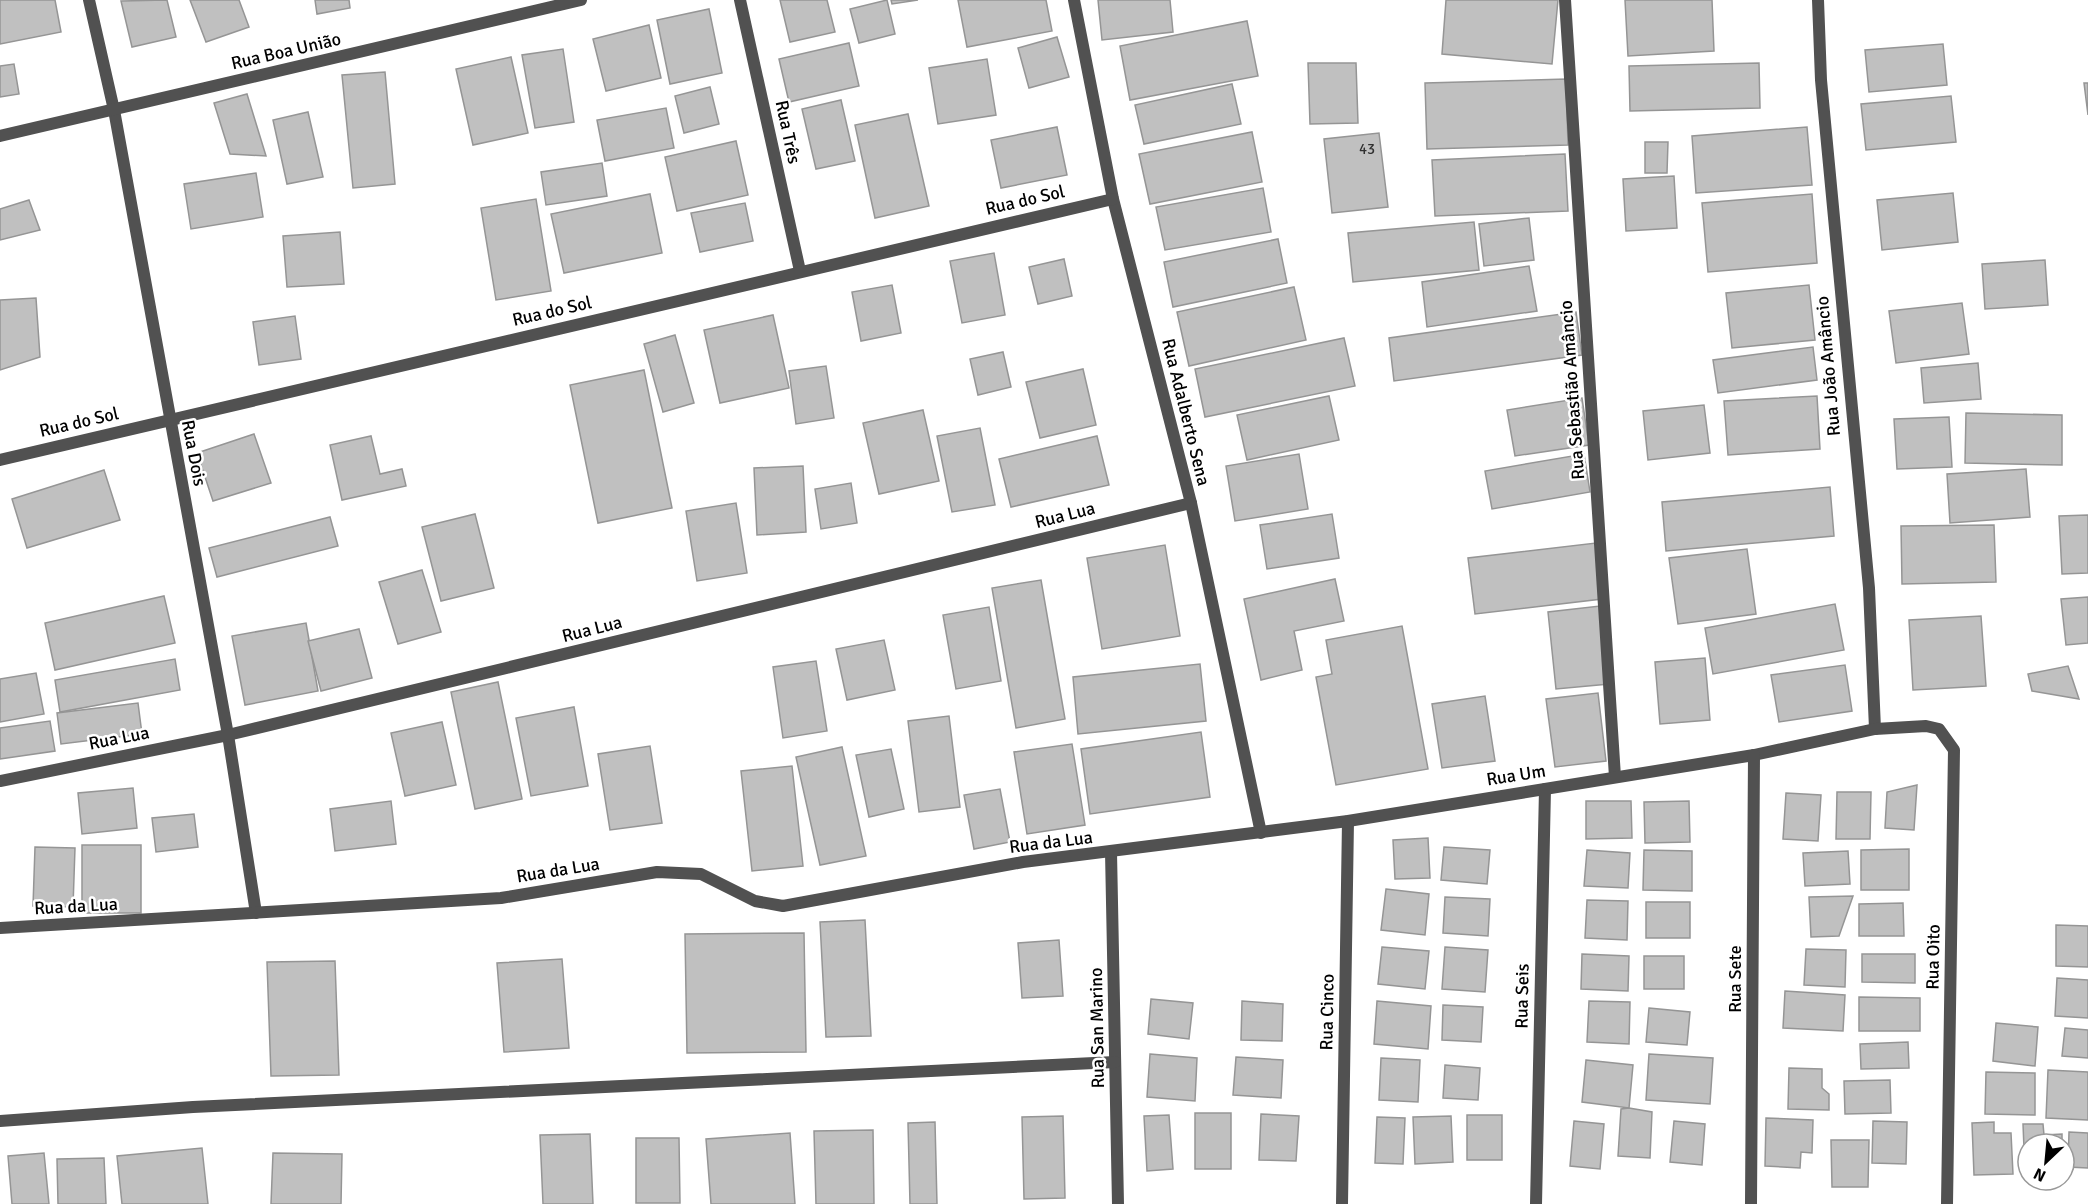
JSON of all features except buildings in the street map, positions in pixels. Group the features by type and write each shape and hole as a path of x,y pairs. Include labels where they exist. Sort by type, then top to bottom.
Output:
{"street":[{"name":"Rua Dois","path":"89,0 114,110 228,735 256,913"},
{"name":"Rua Boa União","path":"0,136 581,0"},
{"name":"Rua Três","path":"740,0 800,271"},
{"name":"Rua Adalberto Sena","path":"1074,0 1113,199 1191,503 1261,833"},
{"name":"Rua Sebastião Amâncio","path":"1565,0 1615,777"},
{"name":"Rua João Amâncio","path":"1818,0 1821,80 1869,588 1875,729"},
{"name":"Rua do Sol","path":"0,460 1113,199"},
{"name":"Rua Lua","path":"0,781 228,735 1191,503"},
{"name":"Rua Um","path":"1112,852 1348,821 1754,755 1875,729 1926,726"},
{"name":"Rua Oito","path":"1926,726 1939,729 1949,739 1954,750 1947,1204"},
{"name":"Rua Sete","path":"1751,1204 1754,755"},
{"name":"Rua Seis","path":"1536,1204 1545,789"},
{"name":"Rua Cinco","path":"1342,1204 1348,821"},
{"name":"Rua da Lua","path":"0,928 501,898 657,872 701,874 755,901 783,906 1023,862 1112,852"},
{"name":"Rua San Marino","path":"1112,852 1118,1204"},
{"path":"0,1120 193,1107 1115,1062"}]}
